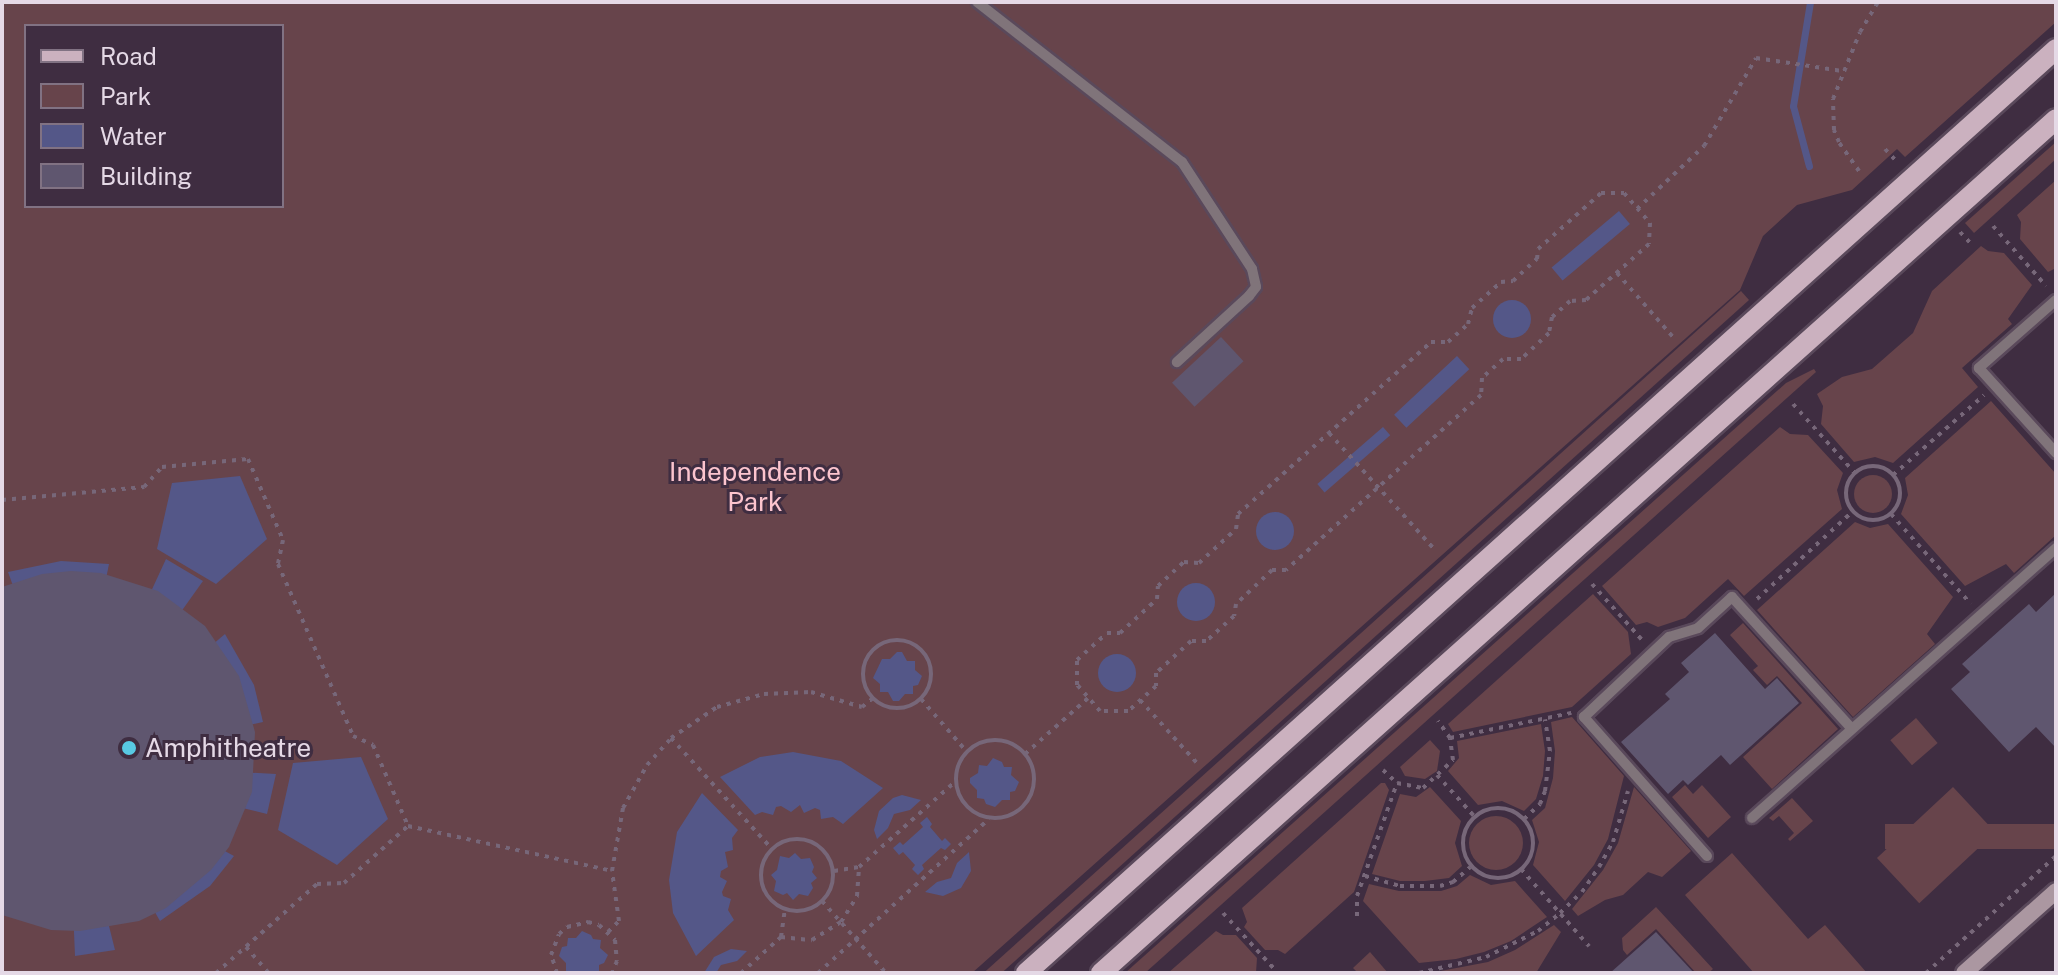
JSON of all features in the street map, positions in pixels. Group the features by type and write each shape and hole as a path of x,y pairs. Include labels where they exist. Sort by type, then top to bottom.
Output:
{"main road":[{"path":"1026,973 2056,49"},
{"path":"1101,973 2056,119"}],"street":[{"path":"1964,973 2056,891"}],"lane":[{"path":"977,2 1182,162 1252,269 1256,287 1249,296 1177,362"},
{"path":"2056,298 1979,368 2056,453"},
{"path":"1752,818 2052,552 2056,565"},
{"path":"1707,856 1584,717 1669,637 1698,628 1732,597 1852,729"}],"path":[{"path":"1859,171 1834,130 1833,99 1842,71 1878,2"},
{"path":"1637,209 1704,146 1756,58 1842,71"},
{"path":"1885,149 1912,179"},
{"path":"1601,193 1624,193 1637,209 1650,223 1649,244 1586,300 1570,301 1552,317 1549,333 1521,359 1503,359 1482,378 1481,395 1376,484 1286,570 1272,570 1236,604 1234,616 1206,641 1191,641 1156,673 1156,686 1128,711 1100,711 1088,698 1077,685 1077,660 1107,633 1120,633 1129,625 1157,599 1158,586 1184,562 1199,563 1236,529 1238,514 1431,342 1448,342 1468,324 1472,308 1501,282 1513,281 1537,259 1538,249 1601,193"},
{"path":"1947,217 1972,245"},
{"path":"1993,226 2056,298"},
{"path":"1617,273 1674,338"},
{"path":"1893,475 1995,385"},
{"path":"1793,404 1855,473"},
{"path":"1329,433 1436,551"},
{"path":"2,500 144,487 162,467 248,459 283,540 278,564 309,636 353,736 373,745 408,826"},
{"path":"1875,466 1893,475 1900,495 1891,514 1871,520 1853,511 1846,491 1855,473 1875,466"},
{"path":"1744,610 1853,511"},
{"path":"1891,514 1980,615"},
{"path":"1592,584 1653,652"},
{"path":"903,640 914,644 929,661 931,683 921,699 897,709 886,707 873,698 864,682 866,660 881,643 903,640"},
{"path":"608,932 619,921 612,871 623,808 647,765 671,738 717,707 764,694 811,692 862,707 873,698"},
{"path":"1025,754 1088,698"},
{"path":"921,699 967,752"},
{"path":"1140,700 1197,763"},
{"path":"1450,738 1573,713 1584,717"},
{"path":"1524,819 1540,804 1545,791 1550,751 1545,719"},
{"path":"1383,770 1397,783 1423,788 1453,760 1450,738 1438,721"},
{"path":"671,738 771,848"},
{"path":"992,739 1016,745 1025,754 1034,779 1026,804 1003,818 990,818 966,806 956,781 956,770 967,752 992,739"},
{"path":"1437,775 1474,816"},
{"path":"1419,973 1486,957 1538,931 1560,913 1582,892 1613,842 1630,781 1636,775"},
{"path":"833,871 859,867 956,781"},
{"path":"1357,916 1357,896 1397,783"},
{"path":"1505,808 1524,819 1533,839 1528,861 1521,869 1501,878 1480,873 1471,867 1465,857 1463,836 1474,816 1483,810 1505,808"},
{"path":"818,973 990,818"},
{"path":"408,826 612,871"},
{"path":"216,973 317,884 344,883 408,826"},
{"path":"792,839 814,843 830,860 833,871 833,882 822,901 801,912 785,909 770,900 760,880 760,868 771,848 792,839"},
{"path":"1926,973 2056,856"},
{"path":"781,937 812,940 841,922 857,896 859,867"},
{"path":"1365,876 1400,886 1440,886 1453,882 1471,867"},
{"path":"1521,869 1589,946"},
{"path":"822,901 886,973"},
{"path":"741,973 781,937 785,909"},
{"path":"1223,913 1278,973"},
{"path":"557,973 551,955 553,944 567,927 588,922 608,932 618,951 612,973"},
{"path":"246,947 269,973"}],"green space":[{"name":"Independence Park","path":"2,2 2056,2 2056,22 1905,157 1897,149 1852,190 1797,205 1763,236 1740,290 972,973 2,973"},
{"path":"2056,142 2056,159 1974,233 1965,223"},
{"path":"2056,180 2056,268 2048,272 2020,239 2021,222 2017,215"},
{"path":"1981,246 1988,251 2004,253 2032,285 2008,319 2012,324 1962,368 1978,387 1893,463 1875,457 1854,462 1821,424 1823,406 1817,394 1842,377 1872,369 1913,333 1932,291"},
{"path":"1741,291 1749,300 1001,973 984,973"},
{"path":"1814,369 1816,372 1145,973 1125,973 1786,383"},
{"path":"1991,401 2056,474 2056,535 2014,573 2006,564 1965,586 1901,514 1908,495 1905,478"},
{"path":"1780,427 1790,434 1808,435 1843,473 1837,490 1842,509 1744,596 1728,579 1685,618 1658,627 1647,622 1636,625 1602,586"},
{"path":"1873,475 1887,480 1892,494 1887,508 1873,513 1859,508 1854,494 1859,480"},
{"path":"1855,522 1870,528 1888,524 1953,597 1927,634 1935,644 1853,717 1757,610"},
{"path":"1593,594 1628,632 1631,654 1572,707 1453,732 1448,724"},
{"path":"1743,623 1838,729 1772,789 1743,757 1802,703 1777,676 1767,685 1753,670 1758,666 1730,635"},
{"path":"1572,717 1624,776 1608,839 1594,865 1565,901 1533,865 1539,842 1532,820 1545,808 1553,778 1555,751 1551,722"},
{"path":"1916,718 1938,743 1912,765 1890,740"},
{"path":"1541,724 1545,751 1543,776 1536,799 1524,811 1502,801 1478,805 1448,771 1459,758 1457,741"},
{"path":"1430,740 1440,751 1437,771 1425,779 1405,776 1400,767"},
{"path":"1381,783 1385,783 1389,790 1354,892 1285,954 1278,950 1265,950 1244,927 1247,922 1242,908"},
{"path":"1685,785 1693,794 1702,785 1731,817 1708,838 1672,797"},
{"path":"1430,787 1461,821 1455,843 1462,866 1449,878 1425,881 1400,881 1372,874 1400,794 1416,797"},
{"path":"1634,787 1691,851 1662,877 1648,872 1623,895 1605,900 1578,916 1572,909 1603,870 1618,843"},
{"path":"1953,787 1995,832 1919,903 1877,858"},
{"path":"1792,798 1813,821 1790,841 1788,839 1794,833 1779,816 1773,821 1769,818"},
{"path":"1496,816 1515,824 1523,843 1515,862 1496,870 1477,862 1469,843 1477,824"},
{"path":"1885,824 2056,824 2056,849 1885,849"},
{"path":"1732,853 1808,939 1825,925 1867,973 1754,973 1685,895"},
{"path":"1470,875 1491,885 1515,881 1547,917 1511,941 1484,952 1419,963 1363,901 1369,884 1399,891 1441,891 1457,886"},
{"path":"1656,907 1713,969 1708,973 1696,973 1656,929 1627,955 1623,950 1622,938"},
{"path":"1554,925 1561,932 1536,973 1430,973 1488,962 1515,950"},
{"path":"1216,931 1223,935 1236,935 1257,958 1256,973 1168,973"},
{"path":"1370,952 1388,973 1358,973 1353,968"}],"water":[{"path":"1619,211 1630,224 1563,281 1552,268"},
{"path":"1512,300 1525,306 1531,319 1525,332 1512,338 1499,332 1493,319 1499,306"},
{"path":"1457,356 1469,369 1406,428 1394,415"},
{"path":"1383,427 1390,435 1325,492 1317,484"},
{"path":"240,476 267,539 216,584 157,549 172,483"},
{"path":"1275,512 1288,518 1294,531 1288,544 1275,550 1262,544 1256,531 1262,518"},
{"path":"166,559 203,581 153,651 130,637"},
{"path":"61,561 109,564 93,643 36,649 8,572"},
{"path":"1196,583 1209,589 1215,602 1209,615 1196,621 1183,615 1177,602 1183,589"},
{"path":"225,634 254,685 263,722 188,738 166,684"},
{"path":"897,652 902,652 907,661 915,661 915,670 922,676 918,685 913,686 913,694 905,694 899,701 893,701 888,692 880,692 880,684 873,678 882,659 890,659"},
{"path":"1117,654 1130,660 1136,673 1130,686 1117,692 1104,686 1098,673 1104,660"},
{"path":"793,752 841,761 883,788 843,824 833,817 821,819 820,810 815,808 804,813 800,805 791,812 781,806 776,807 773,815 762,812 755,815 720,777 760,757"},
{"path":"361,757 388,819 337,865 278,830 293,763"},
{"path":"993,758 1002,762 1004,767 1012,767 1011,775 1019,782 1015,791 1010,792 1010,800 1002,800 995,807 977,798 977,790 970,783 970,778 978,773 979,765 987,766"},
{"path":"200,770 276,774 267,814 193,796"},
{"path":"702,793 738,830 732,838 733,850 725,852 728,867 721,871 720,877 727,881 722,892 723,896 731,899 728,910 734,920 696,956 673,913 669,880 677,832"},
{"path":"902,795 921,800 910,810 894,814 888,828 877,839 874,830 879,811 893,798"},
{"path":"927,817 932,824 930,827 942,841 945,838 951,844 945,850 941,848 922,865 924,869 918,875 912,869 915,865 903,852 899,855 893,848 900,842 903,845 923,827 920,823"},
{"path":"170,821 234,856 210,886 160,921 125,860"},
{"path":"969,852 971,871 961,888 943,896 925,892 937,882 951,878 957,863"},
{"path":"795,853 801,859 810,858 814,867 812,872 817,878 811,883 813,888 808,896 799,894 793,900 787,893 783,895 774,891 776,881 771,875 777,870 780,856 789,858"},
{"path":"98,882 115,950 75,956 72,884"},
{"path":"582,931 593,939 601,940 600,948 608,955 599,965 599,973 566,971 566,963 559,956 562,947 567,946 568,938 576,938"},
{"path":"731,949 747,951 737,961 721,965 716,973 704,973 714,957"}],"building":[{"path":"1221,337 1244,361 1195,407 1172,383"},
{"name":"Amphitheatre","path":"71,571 101,573 158,591 205,626 239,676 255,732 252,792 229,847 211,870 166,908 139,921 80,931 51,930 2,915 2,587 42,574"},
{"path":"2056,593 2056,748 2036,727 2009,752 1951,689 1970,672 1962,664 2029,604 2036,612"},
{"path":"1715,633 1765,689 1777,678 1799,703 1730,765 1721,755 1688,785 1683,780 1668,794 1621,742 1670,699 1665,694 1689,672 1681,663"},
{"path":"1656,932 1694,973 1610,973"}],"waterway":[{"path":"1809,166 1793,106 1810,2"}],"place":[{"name":"Amphitheatre","path":"129,748"}]}
